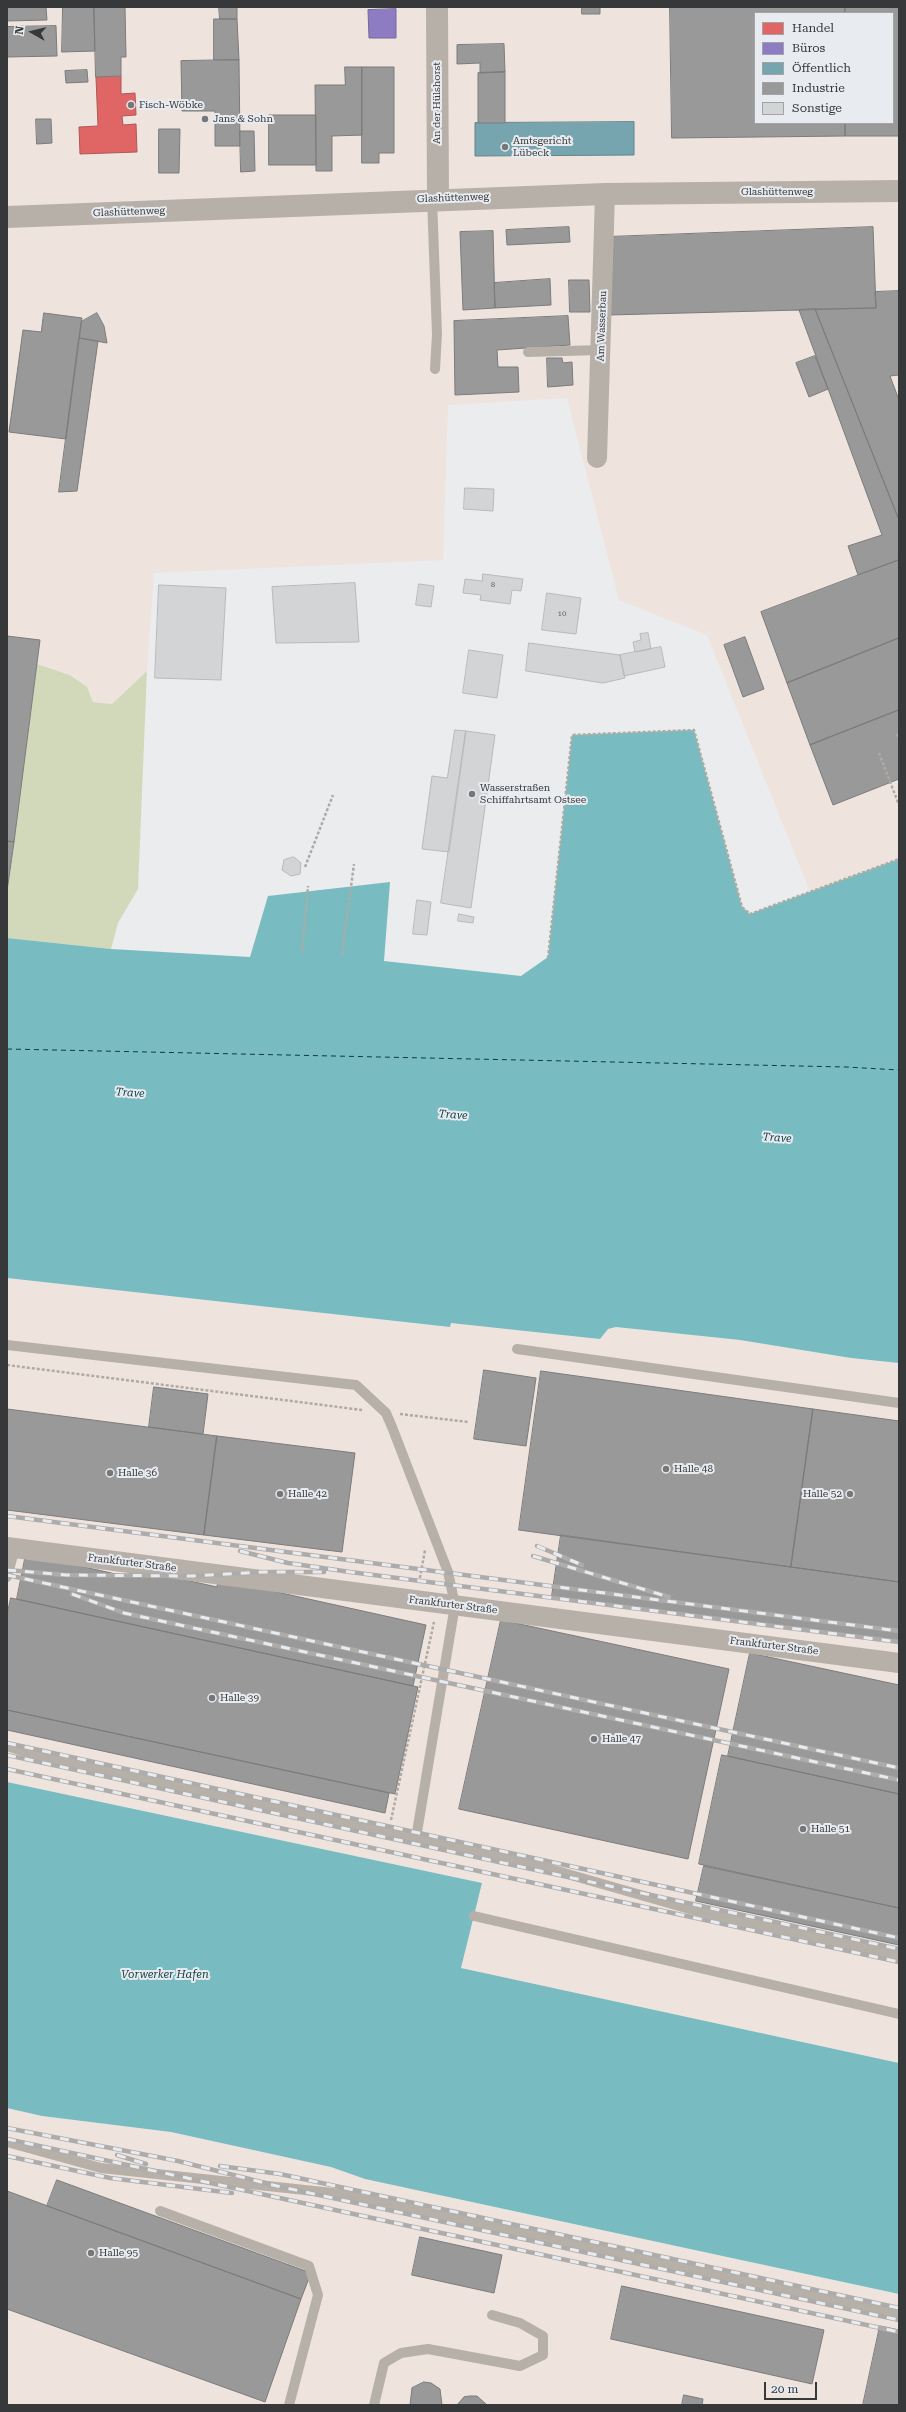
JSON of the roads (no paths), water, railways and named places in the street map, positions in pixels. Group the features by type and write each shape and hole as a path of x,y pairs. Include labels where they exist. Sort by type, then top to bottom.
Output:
{"street":[{"name":"An der Hülshorst","path":"435,199 437,7"},
{"name":"Glashüttenweg","path":"7,218 435,199 605,194 899,191"},
{"name":"Am Wasserbau","path":"597,458 605,194"},
{"name":"Frankfurter Straße","path":"11,1547 899,1663"}],"lane":[{"path":"435,199 437,334 435,369"},
{"path":"528,352 601,350"},
{"path":"7,1345 356,1385 386,1413 448,1572 455,1605 416,1838"},
{"path":"517,1349 899,1403"},
{"path":"7,1577 11,1547"},
{"path":"7,1746 35,1755 536,1865 693,1910 899,1956"},
{"path":"474,1916 899,2014"},
{"path":"7,2142 101,2168 351,2196 899,2314"},
{"path":"160,2211 309,2266 318,2295 289,2405"},
{"path":"374,2405 384,2363 401,2352 428,2348 520,2366 543,2355 543,2336 520,2323 492,2315"}],"water":[{"name":"Trave","path":"694,730 742,907 750,914 899,859 899,1363 851,1358 740,1340 616,1327 608,1329 600,1339 451,1323 450,1327 7,1278 7,938 111,949 250,957 268,896 390,882 384,961 521,976 548,957 572,735"},
{"name":"Vorwerker Hafen","path":"7,1782 482,1883 461,1968 899,2063 899,2294 365,2179 331,2167 171,2132 42,2116 7,2108"}],"railway":[{"path":"7,1516 899,1631"},
{"path":"537,1546 582,1565"},
{"path":"240,1551 288,1563 350,1572 899,1642"},
{"path":"533,1556 669,1597"},
{"path":"7,1570 66,1575 193,1576 265,1572 324,1572"},
{"path":"7,1575 899,1768"},
{"path":"72,1594 124,1613 899,1780"},
{"path":"7,1743 899,1938"},
{"path":"7,1755 899,1949"},
{"path":"7,1769 899,1962"},
{"path":"7,2128 178,2161 277,2186 899,2320"},
{"path":"7,2139 899,2332"},
{"path":"117,2155 146,2164"},
{"path":"7,2156 110,2178 232,2193"},
{"path":"220,2166 280,2174 899,2308"}],"place":[{"name":"Fisch-Wöbke","path":"131,105"},
{"name":"Jans & Sohn","path":"205,119"},
{"name":"Amtsgericht Lübeck","path":"505,147"},
{"name":"Wasserstraßen Schiffahrtsamt Ostsee","path":"472,794"},
{"name":"Halle 48","path":"666,1469"},
{"name":"Halle 36","path":"110,1473"},
{"name":"Halle 42","path":"280,1494"},
{"name":"Halle 52","path":"850,1494"},
{"name":"Halle 39","path":"212,1698"},
{"name":"Halle 47","path":"594,1739"},
{"name":"Halle 51","path":"803,1829"},
{"name":"Halle 95","path":"91,2253"}]}
